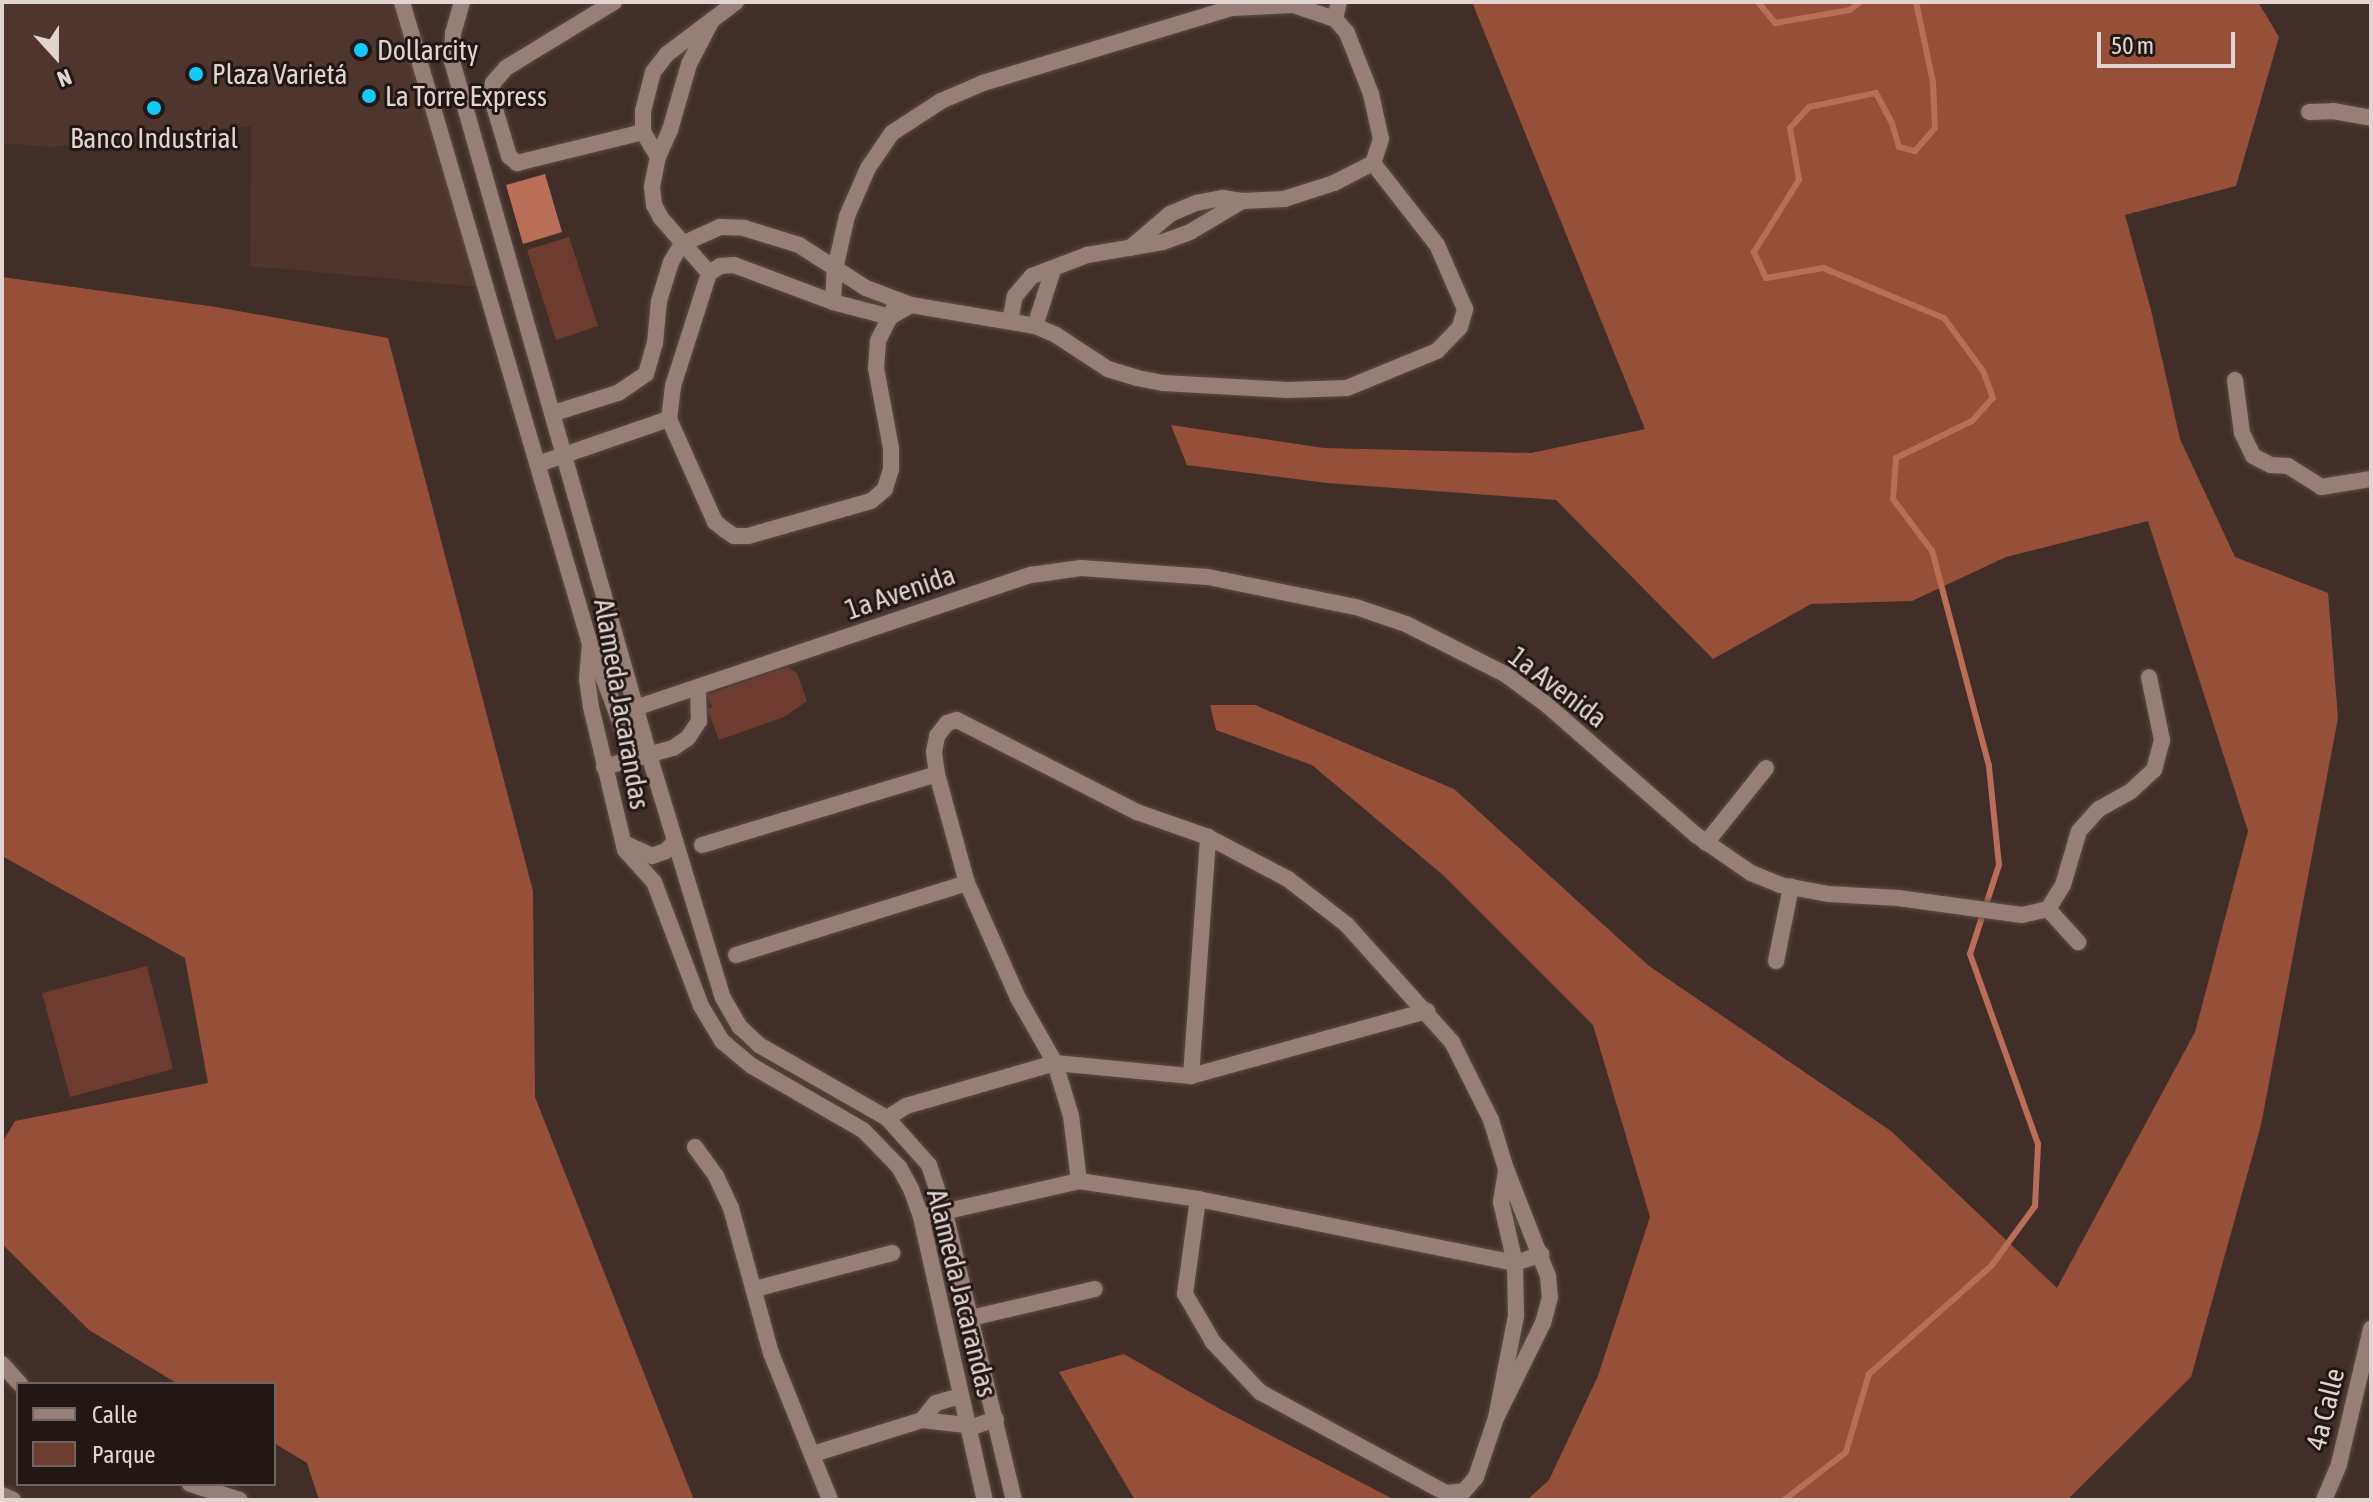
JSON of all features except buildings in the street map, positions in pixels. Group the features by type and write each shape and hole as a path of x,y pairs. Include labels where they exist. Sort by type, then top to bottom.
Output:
{"street":[{"name":"Alameda Jacarandas","path":"402,2 590,644 587,679 622,843 630,857 654,882 701,1006 722,1041 752,1066 863,1130 899,1167 921,1217 985,1500"},
{"name":"Alameda Jacarandas","path":"462,2 453,33 452,61 638,707 649,755 723,998 740,1027 759,1045 887,1118 929,1165 945,1213 1014,1500"},
{"path":"614,2 506,68 493,83 491,96 509,156 517,163 643,132"},
{"path":"1335,19 1339,2"},
{"path":"833,302 835,269 847,216 868,168 892,133 941,101 983,83 1232,8 1295,3 1335,19 1347,33 1371,94 1381,139 1373,163 1310,192 1284,199 1242,201 1222,198 1196,203 1170,214 1130,248"},
{"path":"658,157 643,132 643,111 653,72 667,54 724,8"},
{"path":"709,273 682,244 654,205 653,174 670,130 689,64 724,8"},
{"path":"2309,112 2333,111 2371,118"},
{"path":"554,413 618,393 646,374 655,343 659,301 671,262 682,244 720,227 744,228 799,245 835,269 904,303 1035,326 1056,335 1108,369 1163,383 1288,390 1347,388 1437,351 1460,327 1465,309 1458,287 1437,245 1373,163"},
{"path":"1010,321 1015,296 1023,284 1043,271 1053,270 1087,255 1163,242 1190,232 1242,201"},
{"path":"890,317 833,302 734,265 720,266 709,273 673,386 669,419 715,522 734,536 748,536 871,501 885,489 891,469 891,448 876,368 878,341 890,317 904,303"},
{"path":"1035,326 1053,270"},
{"path":"2235,380 2242,433 2253,456 2271,465 2288,466 2321,487 2371,479"},
{"path":"538,464 669,419"},
{"name":"1a Avenida","path":"638,707 1031,575 1081,568 1208,577 1356,607 1406,624 1505,674 1547,705 1706,843 1751,873 1791,887 2022,915 2048,909"},
{"path":"590,644 625,735 649,755"},
{"path":"2078,942 2048,909 2063,885 2079,831 2099,809 2130,792 2154,770 2162,740 2149,677"},
{"path":"604,767 680,745 699,721 698,688"},
{"path":"1079,1181 1071,1116 1055,1063 1018,998 967,883 937,774 934,752 937,736 947,723 957,720 1137,812 1208,837 1288,879 1347,925 1452,1042 1474,1079 1506,1169 1542,1254 1550,1297 1543,1323 1496,1418 1476,1477 1464,1491 1446,1493 1260,1392 1213,1342 1185,1294 1198,1199"},
{"path":"1706,843 1766,768"},
{"path":"702,845 937,774"},
{"path":"1191,1076 1208,837"},
{"path":"622,843 652,856 666,851 675,841"},
{"path":"736,955 967,883"},
{"path":"1776,961 1791,887"},
{"path":"674,935 675,915 688,909 697,913"},
{"path":"887,1118 906,1106 1055,1063 1191,1076 1427,1011"},
{"path":"695,1147 716,1176 731,1208 771,1353 830,1500"},
{"path":"1496,1418 1516,1316 1515,1263 1501,1202 1506,1169"},
{"path":"921,1217 1079,1181 1198,1199 1515,1263 1542,1254"},
{"path":"755,1289 892,1253"},
{"path":"971,1318 1095,1289"},
{"name":"4a Calle","path":"2324,1500 2339,1464 2371,1329"},
{"path":"2,1364 18,1382"},
{"path":"922,1420 936,1403 961,1396"},
{"path":"813,1454 922,1420 968,1426 996,1419"},
{"path":"196,1486 236,1499"},
{"path":"2,1495 13,1500"}],"shaded area":[{"path":"2,2 394,2 406,32 479,287 250,266 251,126 50,147 2,143"},
{"path":"1472,2 2258,2 2279,37 2236,186 2125,215 2151,310 2180,439 2235,557 2328,593 2338,718 2261,1125 2191,1377 2067,1500 1527,1500 1549,1480 1598,1376 1650,1217 1593,1025 1443,875 1312,765 1216,730 1210,705 1255,705 1454,789 1649,966 1891,1131 2057,1288 2195,1032 2248,831 2148,521 2006,557 1912,601 1811,604 1713,659 1556,500 1327,483 1187,465 1171,425 1324,448 1531,453 1645,429"},
{"path":"545,174 562,232 523,244 506,185"},
{"path":"2,277 216,307 388,338 533,891 535,1097 694,1500 319,1500 307,1463 276,1444 276,1382 175,1382 89,1330 2,1244 2,1143 15,1121 208,1083 185,958 2,856"},
{"path":"1124,1354 1220,1409 1395,1500 1135,1500 1059,1372"}],"green space":[{"path":"569,237 598,326 556,340 527,250"},
{"path":"787,667 797,673 807,701 784,717 719,740 707,709 712,707 707,695"},
{"path":"147,966 173,1069 70,1097 42,993"}],"waterway":[{"path":"1758,2 1775,23 1850,10 1860,2"},
{"path":"1784,1500 1846,1452 1869,1374 1992,1265 2035,1206 2038,1144 1970,954 1999,865 1989,766 1932,551 1893,499 1896,458 1972,421 1993,398 1983,371 1944,318 1823,268 1766,278 1754,252 1799,180 1790,128 1809,107 1876,93 1892,123 1899,147 1915,151 1935,128 1933,82 1916,2"}],"place":[{"name":"Dollarcity","path":"361,50"},
{"name":"Plaza Varietá","path":"196,74"},
{"name":"La Torre Express","path":"369,96"},
{"name":"Banco Industrial","path":"154,108"}]}
